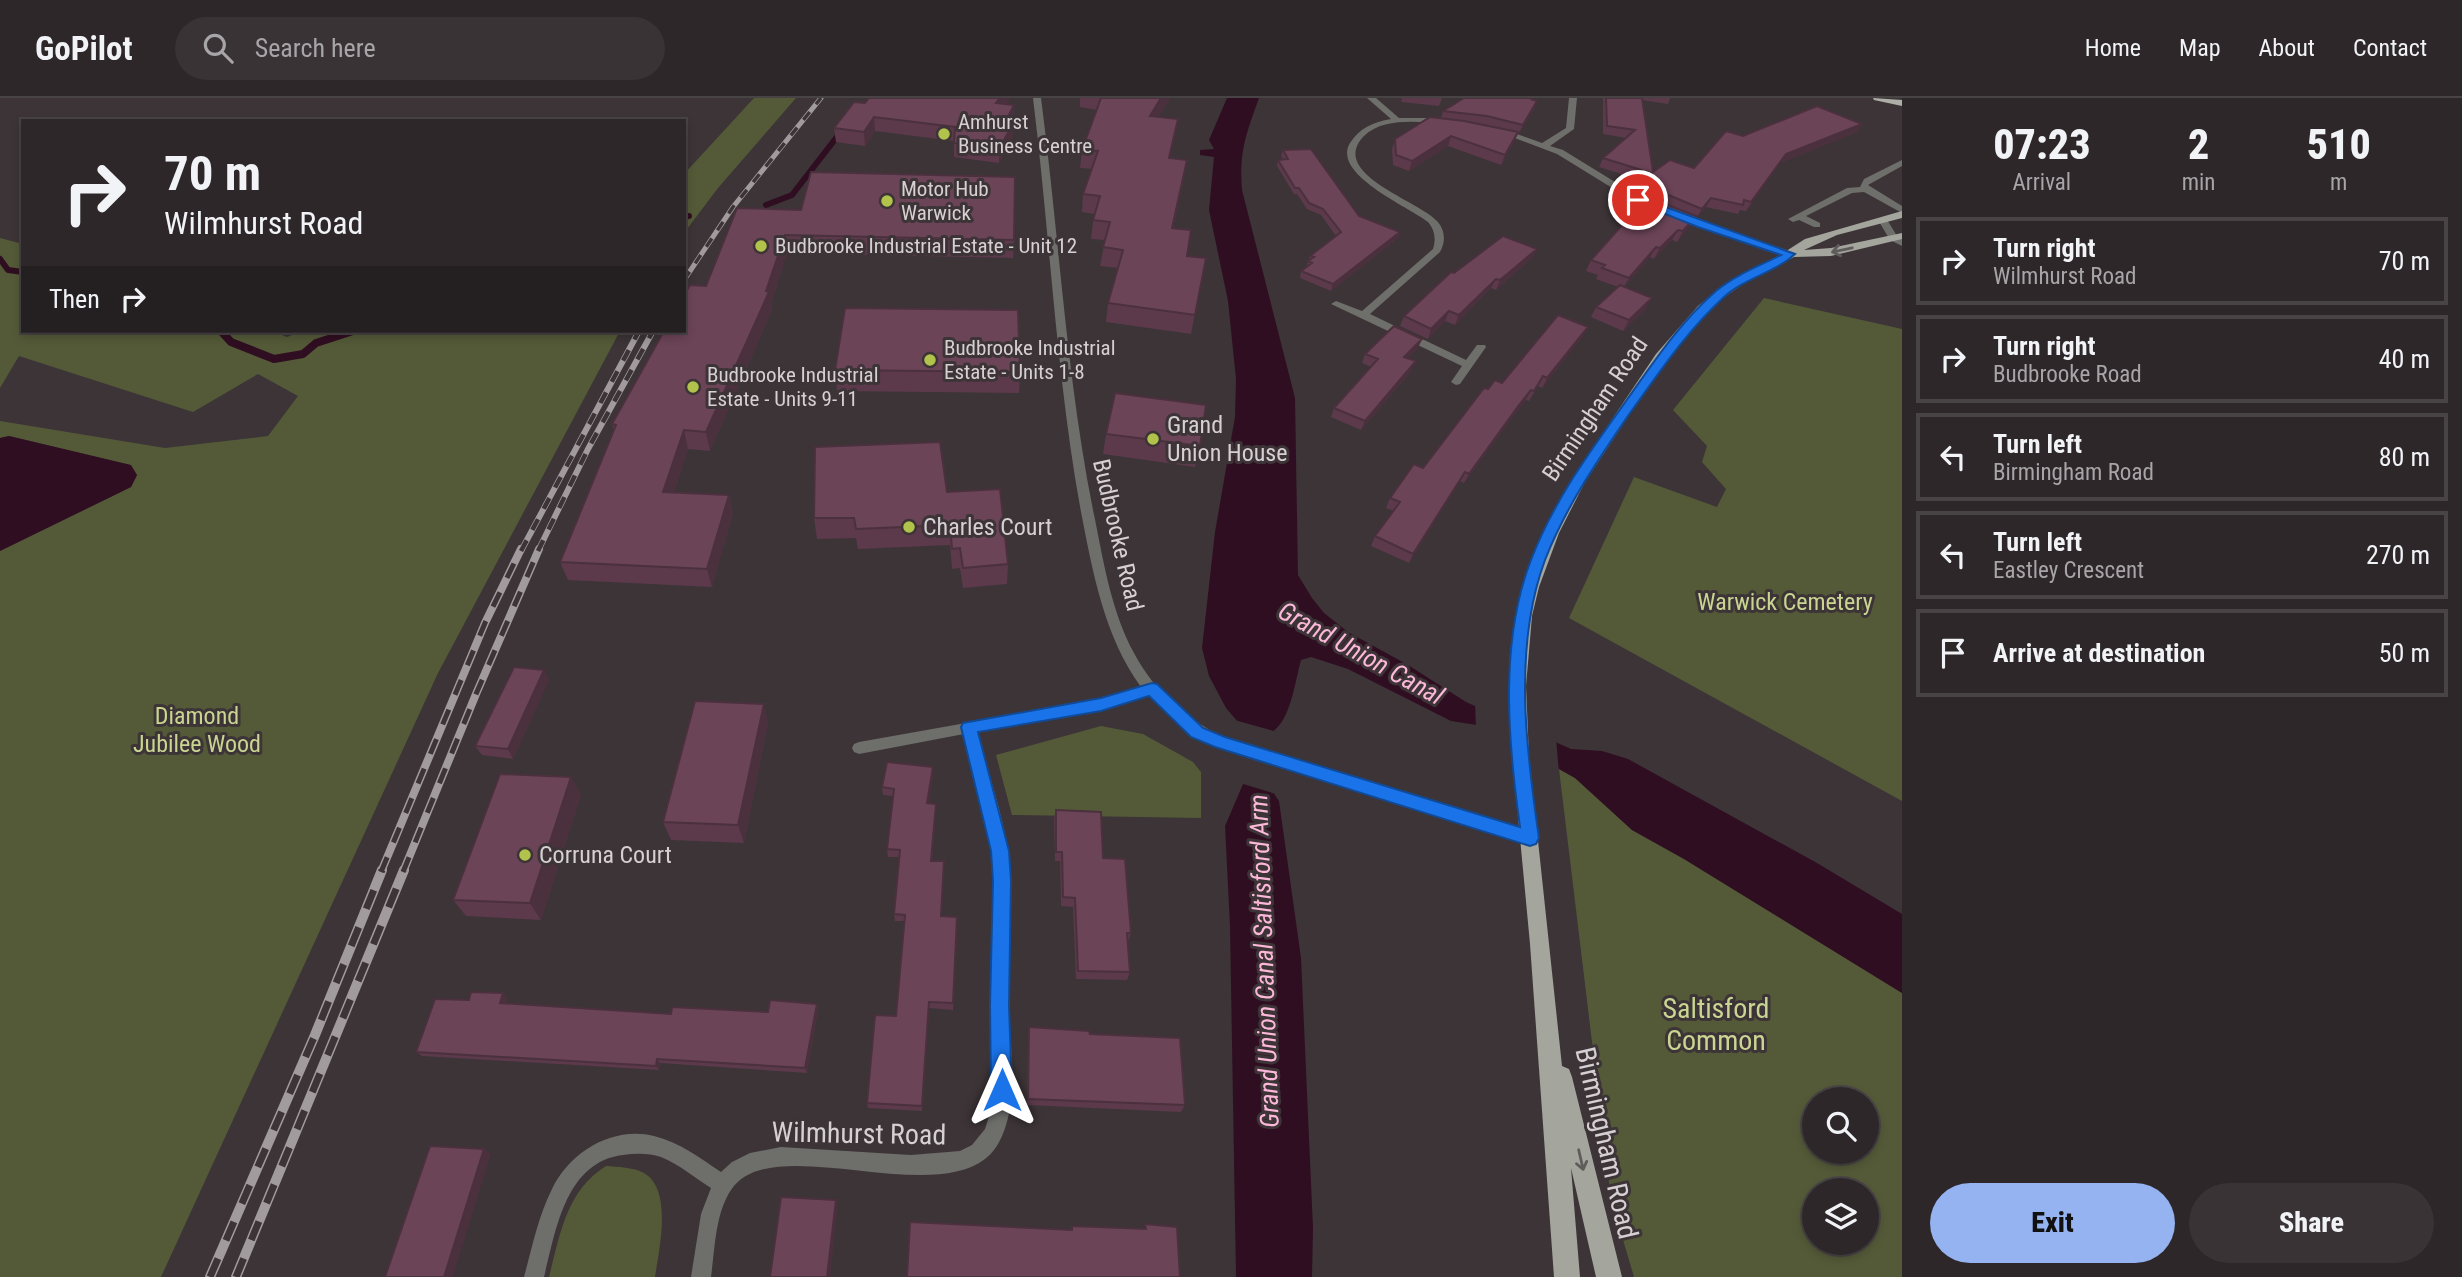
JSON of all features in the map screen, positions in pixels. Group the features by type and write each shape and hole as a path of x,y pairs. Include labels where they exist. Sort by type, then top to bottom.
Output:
{"highway":[{"path":"1878,98 1902,103"}],"main road":[{"name":"Birmingham Road","path":"1567,1277 1548,1022 1522,782 1518,701 1523,618 1537,562 1585,467 1663,355 1703,309 1737,282 1790,254 1810,240 1883,220 1902,212"},
{"name":"Birmingham Road","path":"1790,254 1831,252 1899,239"},
{"name":"Birmingham Road","path":"1548,1022 1609,1277"}],"street":[{"name":"Budbrooke Road","path":"1037,98 1077,464 1107,607 1137,670 1152,689 1197,732 1221,743 1530,838"},
{"path":"1371,98 1398,121"},
{"path":"1545,145 1570,129 1573,98"},
{"path":"1363,315 1437,250 1439,244 1438,229 1429,217 1369,183 1352,160 1352,147 1358,137 1374,127 1398,121 1449,122"},
{"path":"1489,128 1545,145 1574,159 1638,200 1701,225 1790,254"},
{"path":"1817,225 1796,218 1850,190 1866,189 1864,185 1867,181 1902,163"},
{"name":"Birmingham Road","path":"1866,189 1902,212"},
{"path":"1883,220 1902,226"},
{"path":"1883,220 1899,239"},
{"path":"1336,304 1468,365"},
{"path":"1456,382 1481,347"},
{"path":"859,748 1101,705 1152,689"},
{"name":"Wilmhurst Road","path":"721,1184 738,1167 758,1157 949,1164 973,1156 991,1139 1001,1108 1002,881 993,818 969,727"},
{"path":"534,1277 561,1191 570,1174 594,1152 626,1144 655,1146 676,1155 721,1184 712,1212 701,1277"}],"green space":[{"path":"754,98 796,98 718,188 686,230 686,172"},
{"name":"Diamond Jubilee Wood","path":"0,238 21,243 21,333 277,333 287,337 297,333 619,333 438,673 161,1277 0,1277 0,551 131,487 137,475 130,465 9,436 0,438 0,421 165,448 268,436 298,396 258,374 193,412 19,356 0,388"},
{"name":"Warwick Cemetery","path":"1764,298 1902,329 1902,801 1569,618 1634,477 1717,507 1726,489 1702,462 1707,446 1673,410"},
{"path":"1101,726 1143,734 1193,762 1201,772 1201,818 1012,815 996,755"},
{"name":"Saltisford Common","path":"1559,769 1575,778 1632,830 1902,993 1902,1277 1634,1277 1611,1199"},
{"path":"606,1166 630,1168 644,1173 653,1181 659,1193 662,1221 655,1277 549,1277 561,1230 573,1201 593,1176"}],"water":[{"path":"1227,98 1259,98 1244,143 1242,190 1295,398 1298,575 1324,613 1348,632 1408,665 1466,702 1571,749 1602,751 1628,759 1817,863 1902,914 1902,993 1632,830 1575,778 1559,769 1477,725 1451,721 1348,669 1311,657 1301,660 1284,719 1272,732 1265,780 1279,801 1301,958 1313,1228 1312,1277 1236,1277 1230,926 1225,826 1243,784 1244,729 1226,708 1209,676 1202,648 1215,532 1235,417 1236,379 1228,301 1209,210 1214,157 1200,155 1200,150 1214,149 1209,140"},
{"path":"9,436 131,465 137,475 131,487 0,551 0,438"}],"pier":[{"path":"1475,701 1556,738 1559,773 1476,729"},
{"path":"1231,719 1277,732 1268,779 1279,795 1240,783 1240,730"}],"building":[{"path":"869,98 1000,98 996,103 1014,105 1006,121 1014,122 999,149 954,143 955,127 874,117 864,132 834,128 854,102 865,103"},
{"path":"1101,98 1161,98 1150,116 1178,119 1169,158 1187,160 1172,228 1191,230 1187,256 1206,258 1195,315 1108,303 1123,250 1103,247 1110,222 1093,220 1100,196 1083,194 1098,151 1082,150"},
{"path":"1464,98 1531,98 1537,101 1523,125 1487,116 1443,111"},
{"path":"1606,98 1642,98 1653,172 1670,160 1694,168 1726,131 1743,136 1817,106 1862,124 1786,154 1751,202 1744,200 1743,205 1711,198 1702,209 1654,189 1660,182 1646,177 1651,173 1603,158 1635,130 1607,126"},
{"path":"1430,117 1518,132 1505,155 1451,136 1412,161 1396,155 1395,139"},
{"path":"1311,149 1359,216 1400,232 1333,284 1301,271 1312,263 1308,261 1314,257 1310,256 1341,232 1323,209 1309,203 1299,188 1295,188 1278,160 1288,159 1283,150"},
{"path":"811,172 1015,177 1014,240 785,235 766,291 769,292 706,432 684,430 663,492 729,495 707,569 560,562 616,425 612,424 663,333 686,333 686,292 690,285 706,286 737,208 801,210"},
{"path":"1647,197 1696,216 1683,231 1678,230 1660,248 1656,247 1629,278 1602,268 1605,265 1591,260"},
{"path":"1503,236 1537,249 1500,280 1496,279 1459,315 1449,311 1431,329 1404,316 1451,272 1454,273"},
{"path":"1620,285 1652,298 1629,320 1596,307"},
{"name":"Budbrooke Industrial Estate - Units 1-8","path":"845,308 1018,310 1020,372 835,370"},
{"path":"1558,315 1588,327 1547,378 1543,376 1534,391 1531,390 1469,474 1465,472 1413,554 1375,536 1400,502 1390,498 1414,464 1423,468 1484,388 1488,389 1495,380 1502,383"},
{"path":"1394,326 1422,339 1404,357 1416,361 1365,421 1334,408 1378,359 1365,354"},
{"path":"1115,393 1206,405 1200,446 1106,434"},
{"path":"940,442 947,492 1000,489 1008,564 963,568 960,548 952,549 950,525 856,529 854,518 814,518 815,447"},
{"path":"514,667 544,670 508,749 475,746"},
{"name":"Corruna Court","path":"695,701 764,704 738,825 663,822"},
{"path":"887,762 933,767 927,803 936,804 931,861 944,861 941,916 957,917 953,1003 929,1002 922,1106 867,1103 875,1015 896,1016 905,915 894,914 900,850 887,849 894,789 882,787"},
{"name":"Corruna Court","path":"500,774 571,777 530,903 453,900"},
{"path":"1056,810 1101,812 1103,858 1125,859 1131,933 1127,933 1130,972 1078,971 1075,898 1063,897 1062,852 1056,852"},
{"path":"471,992 503,993 500,1003 671,1014 672,1007 768,1012 770,1000 817,1004 805,1068 657,1059 656,1066 416,1052 435,999 469,1000"},
{"path":"1029,1027 1089,1031 1090,1034 1180,1038 1185,1105 1028,1099"},
{"path":"430,1146 484,1149 444,1277 385,1277"},
{"path":"781,1197 836,1200 827,1277 770,1277"},
{"path":"910,1222 1072,1230 1072,1226 1146,1229 1145,1224 1177,1227 1180,1277 907,1277"}],"waterway":[{"path":"766,205 792,195 843,129"},
{"path":"0,259 8,270 21,272"},
{"path":"223,333 231,342 274,359 303,354 316,343 347,333"}],"railway":[{"path":"686,277 733,207 821,98"},
{"path":"521,551 638,333"},
{"path":"538,551 588,449 652,333"},
{"path":"381,872 485,623 521,549"},
{"path":"403,872 539,549"},
{"path":"210,1277 315,1035 382,870"},
{"path":"236,1277 404,870"}],"place":[{"name":"Amhurst Business Centre","path":"944,134"},
{"name":"Motor Hub Warwick","path":"887,201"},
{"name":"Budbrooke Industrial Estate - Unit 12","path":"761,246"},
{"name":"Budbrooke Industrial Estate - Units 1-8","path":"930,360"},
{"name":"Budbrooke Industrial Estate - Units 9-11","path":"693,387"},
{"name":"Grand Union House","path":"1153,439"},
{"name":"Charles Court","path":"909,527"},
{"name":"Corruna Court","path":"525,855"}],"route":[{"path":"1002,1090 1000,851 969,727 1101,705 1152,689 1197,732 1221,743 1530,838 1522,782 1518,677 1523,618 1537,562 1552,528 1585,467 1663,355 1703,309 1720,294 1790,254 1701,225 1638,200"}],"water label":[{"name":"Grand Union Canal","path":"1361,653"},
{"name":"Grand Union Canal Saltisford Arm","path":"1264,961"}]}
